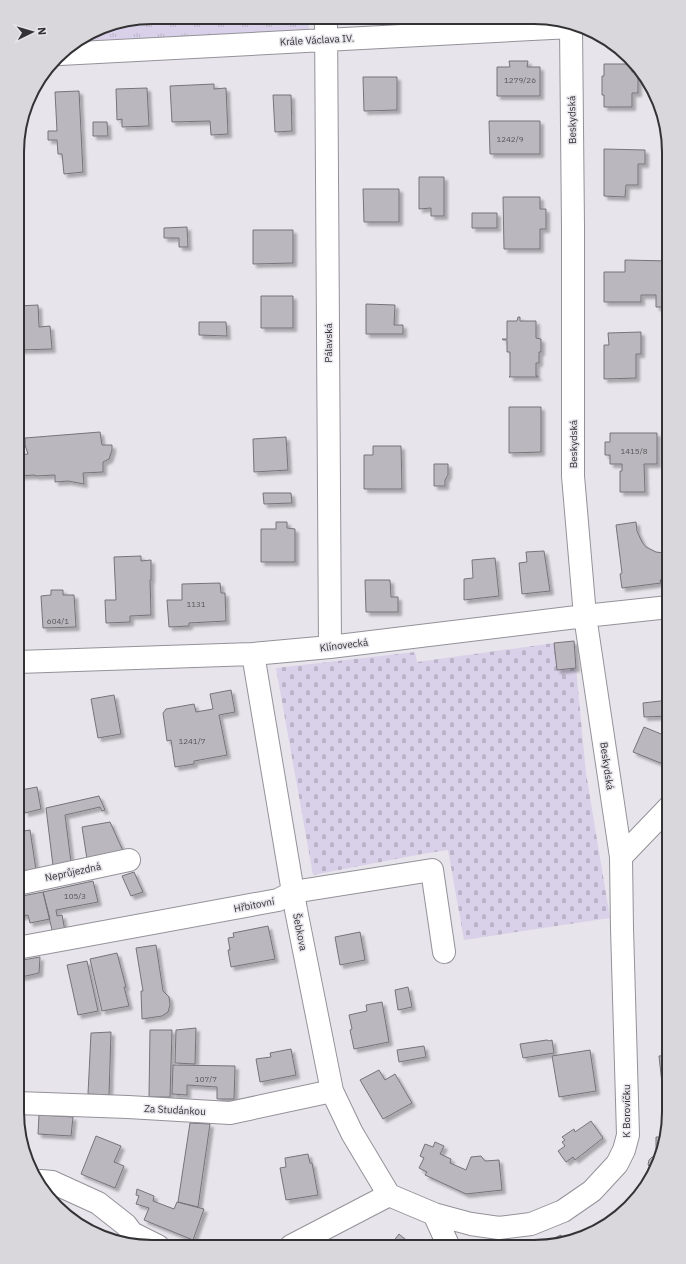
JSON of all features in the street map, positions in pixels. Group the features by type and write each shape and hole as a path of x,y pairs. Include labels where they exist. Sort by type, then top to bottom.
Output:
{"street":[{"name":"Pálavská","path":"326,24 330,647"},
{"name":"Krále Václava IV.","path":"71,53 564,27"},
{"name":"Beskydská","path":"572,30 573,476 585,616 621,857"},
{"name":"Klínovecká","path":"24,662 252,654 330,647 662,608"},
{"name":"Šebkova","path":"252,654 293,892 332,1091 352,1133 389,1195"},
{"path":"621,857 662,814"},
{"name":"K Borovíčku","path":"389,1195 434,1214 471,1224 499,1228 531,1224 563,1211 592,1191 617,1164 624,1150 628,1135 621,857"},
{"name":"Neprůjezdná","path":"24,882 129,860"},
{"name":"Hřbitovní","path":"24,947 278,900 293,892 432,870 444,952"},
{"name":"Za Studánkou","path":"24,1103 230,1113 332,1091"},
{"path":"45,1181 52,1182 98,1203 126,1225 132,1232 146,1240"},
{"path":"303,1240 389,1195"},
{"path":"434,1214 446,1240"}],"green space":[{"path":"152,24 308,24 309,30 89,40 119,28"},
{"path":"554,643 557,670 576,668 586,773 610,918 464,940 448,850 313,875 276,668 415,652 417,662"}],"building":[{"path":"509,61 528,61 527,67 540,67 540,96 497,96 497,67 510,67"},
{"path":"604,64 627,64 630,67 632,72 638,78 638,93 632,93 632,107 604,107 604,95 602,95 602,76 604,76"},
{"path":"363,77 397,77 397,110 364,111"},
{"path":"214,84 214,89 226,88 228,134 211,135 210,121 172,122 170,86"},
{"path":"147,88 149,126 122,127 122,119 117,120 116,89"},
{"path":"79,91 83,172 64,174 62,154 58,154 57,140 48,140 48,131 57,131 55,92"},
{"path":"273,95 291,95 292,131 275,132"},
{"path":"489,121 540,121 540,154 490,154"},
{"path":"93,122 107,122 108,136 93,136"},
{"path":"604,149 645,150 645,164 638,164 638,185 626,185 625,197 604,196"},
{"path":"419,177 444,177 444,216 431,216 431,208 419,209"},
{"path":"363,189 399,189 399,222 364,222"},
{"path":"503,197 540,197 540,209 546,209 546,229 540,229 540,249 504,249"},
{"path":"472,213 497,213 497,228 472,228"},
{"path":"187,227 188,247 179,247 179,238 164,238 164,228"},
{"path":"253,230 293,230 293,263 253,264"},
{"path":"625,260 662,261 662,307 656,307 656,295 641,295 641,302 604,302 604,272 625,272"},
{"path":"261,296 293,296 293,328 261,328"},
{"path":"366,304 395,305 394,325 403,325 403,334 366,334"},
{"path":"38,305 39,327 50,326 52,349 24,350 24,306"},
{"path":"518,317 520,317 520,321 536,321 536,338 541,339 539,363 536,363 536,376 538,377 509,377 510,352 507,352 507,340 502,339 507,339 507,321 517,321"},
{"path":"199,322 226,322 227,336 199,335"},
{"path":"641,332 641,354 636,354 636,378 604,379 604,345 609,345 608,333"},
{"path":"509,407 541,407 541,452 509,453"},
{"path":"100,432 102,445 112,445 112,450 109,459 103,462 103,472 83,473 84,484 68,481 55,482 55,475 24,476 24,454 28,454 25,445 25,438"},
{"path":"610,433 657,433 657,464 644,464 645,492 620,492 620,471 622,471 622,464 610,464 610,455 605,455 605,442 610,442"},
{"path":"286,437 288,470 254,472 253,439"},
{"path":"373,446 401,446 402,489 364,489 364,455 373,455"},
{"path":"434,464 448,464 448,475 445,480 445,486 434,486"},
{"path":"263,493 291,493 292,503 264,504"},
{"path":"276,522 287,522 287,528 295,529 295,562 261,562 261,529 276,529"},
{"path":"636,522 637,531 646,547 656,552 662,553 661,583 622,588 620,574 622,573 616,525"},
{"path":"544,551 550,591 522,594 519,563 527,562 526,552"},
{"path":"141,556 141,561 151,560 151,615 130,616 130,622 106,623 105,600 116,600 114,557"},
{"path":"495,558 499,596 464,600 464,579 473,578 472,560"},
{"path":"365,580 390,580 391,597 398,597 398,612 366,612"},
{"path":"220,583 221,593 225,593 226,621 189,623 189,626 169,627 167,600 182,600 182,584"},
{"path":"51,590 63,590 63,595 74,595 76,627 43,628 41,596 51,595"},
{"path":"574,641 576,668 557,670 554,643"},
{"path":"231,690 235,712 219,715 227,755 194,761 194,764 175,767 171,740 167,741 163,713 166,709 194,704 196,712 213,709 210,694"},
{"path":"114,695 121,734 98,738 91,699"},
{"path":"662,701 662,716 644,717 643,703"},
{"path":"644,727 661,734 662,732 662,764 633,752"},
{"path":"37,787 41,809 25,813 24,789"},
{"path":"99,796 105,810 102,811 100,807 65,815 71,862 53,866 46,808"},
{"path":"110,822 123,851 87,859 82,827"},
{"path":"30,830 36,870 24,873 24,831"},
{"path":"134,872 143,892 131,896 122,876"},
{"path":"93,881 98,902 56,910 57,916 62,915 65,931 53,934 43,892"},
{"path":"43,892 50,919 30,923 28,915 24,916 24,896"},
{"path":"268,926 275,959 231,967 228,950 230,950 228,938 234,937 233,933"},
{"path":"360,932 365,960 340,965 335,937"},
{"path":"156,945 163,991 169,997 170,1005 168,1012 162,1016 142,1019 141,991 143,991 136,948"},
{"path":"117,953 126,987 124,987 129,1006 102,1011 90,959"},
{"path":"40,957 39,973 24,976 24,960"},
{"path":"87,961 98,1011 78,1015 67,965"},
{"path":"408,987 412,1007 398,1010 395,990"},
{"path":"382,1002 389,1042 354,1049 349,1015 367,1011 366,1005"},
{"path":"196,1028 195,1064 175,1063 176,1030"},
{"path":"150,1030 172,1030 170,1097 149,1097"},
{"path":"111,1032 109,1095 88,1094 91,1033"},
{"path":"552,1040 554,1053 523,1058 520,1044"},
{"path":"424,1046 426,1057 399,1062 397,1050"},
{"path":"291,1049 296,1075 260,1082 256,1059 271,1057 270,1053"},
{"path":"590,1050 596,1091 559,1097 552,1056"},
{"path":"659,1056 662,1056 662,1084"},
{"path":"173,1065 235,1066 234,1099 217,1099 217,1087 187,1085 187,1095 172,1094"},
{"path":"379,1070 385,1080 395,1074 412,1103 383,1119 360,1080"},
{"path":"39,1115 73,1117 71,1136 38,1134"},
{"path":"591,1121 603,1138 575,1160 573,1157 566,1162 558,1151 565,1146 562,1142 565,1140 562,1137 574,1129 575,1132"},
{"path":"190,1123 210,1124 198,1207 178,1202"},
{"path":"96,1136 121,1146 114,1162 124,1166 115,1188 81,1174"},
{"path":"656,1137 660,1137 656,1150"},
{"path":"435,1142 444,1146 440,1154 451,1159 450,1163 466,1170 471,1157 481,1156 485,1161 499,1160 502,1190 466,1194 425,1175 427,1172 419,1168 424,1158 420,1156 425,1144 433,1147"},
{"path":"308,1154 310,1163 312,1163 318,1195 286,1200 280,1168 286,1167 285,1158"},
{"path":"654,1157 650,1167 648,1165 649,1160"},
{"path":"137,1189 154,1196 153,1201 174,1209 177,1202 204,1209 193,1240 144,1220 149,1208 136,1204 139,1196 136,1195"},
{"path":"399,1234 406,1240 394,1240"}]}
